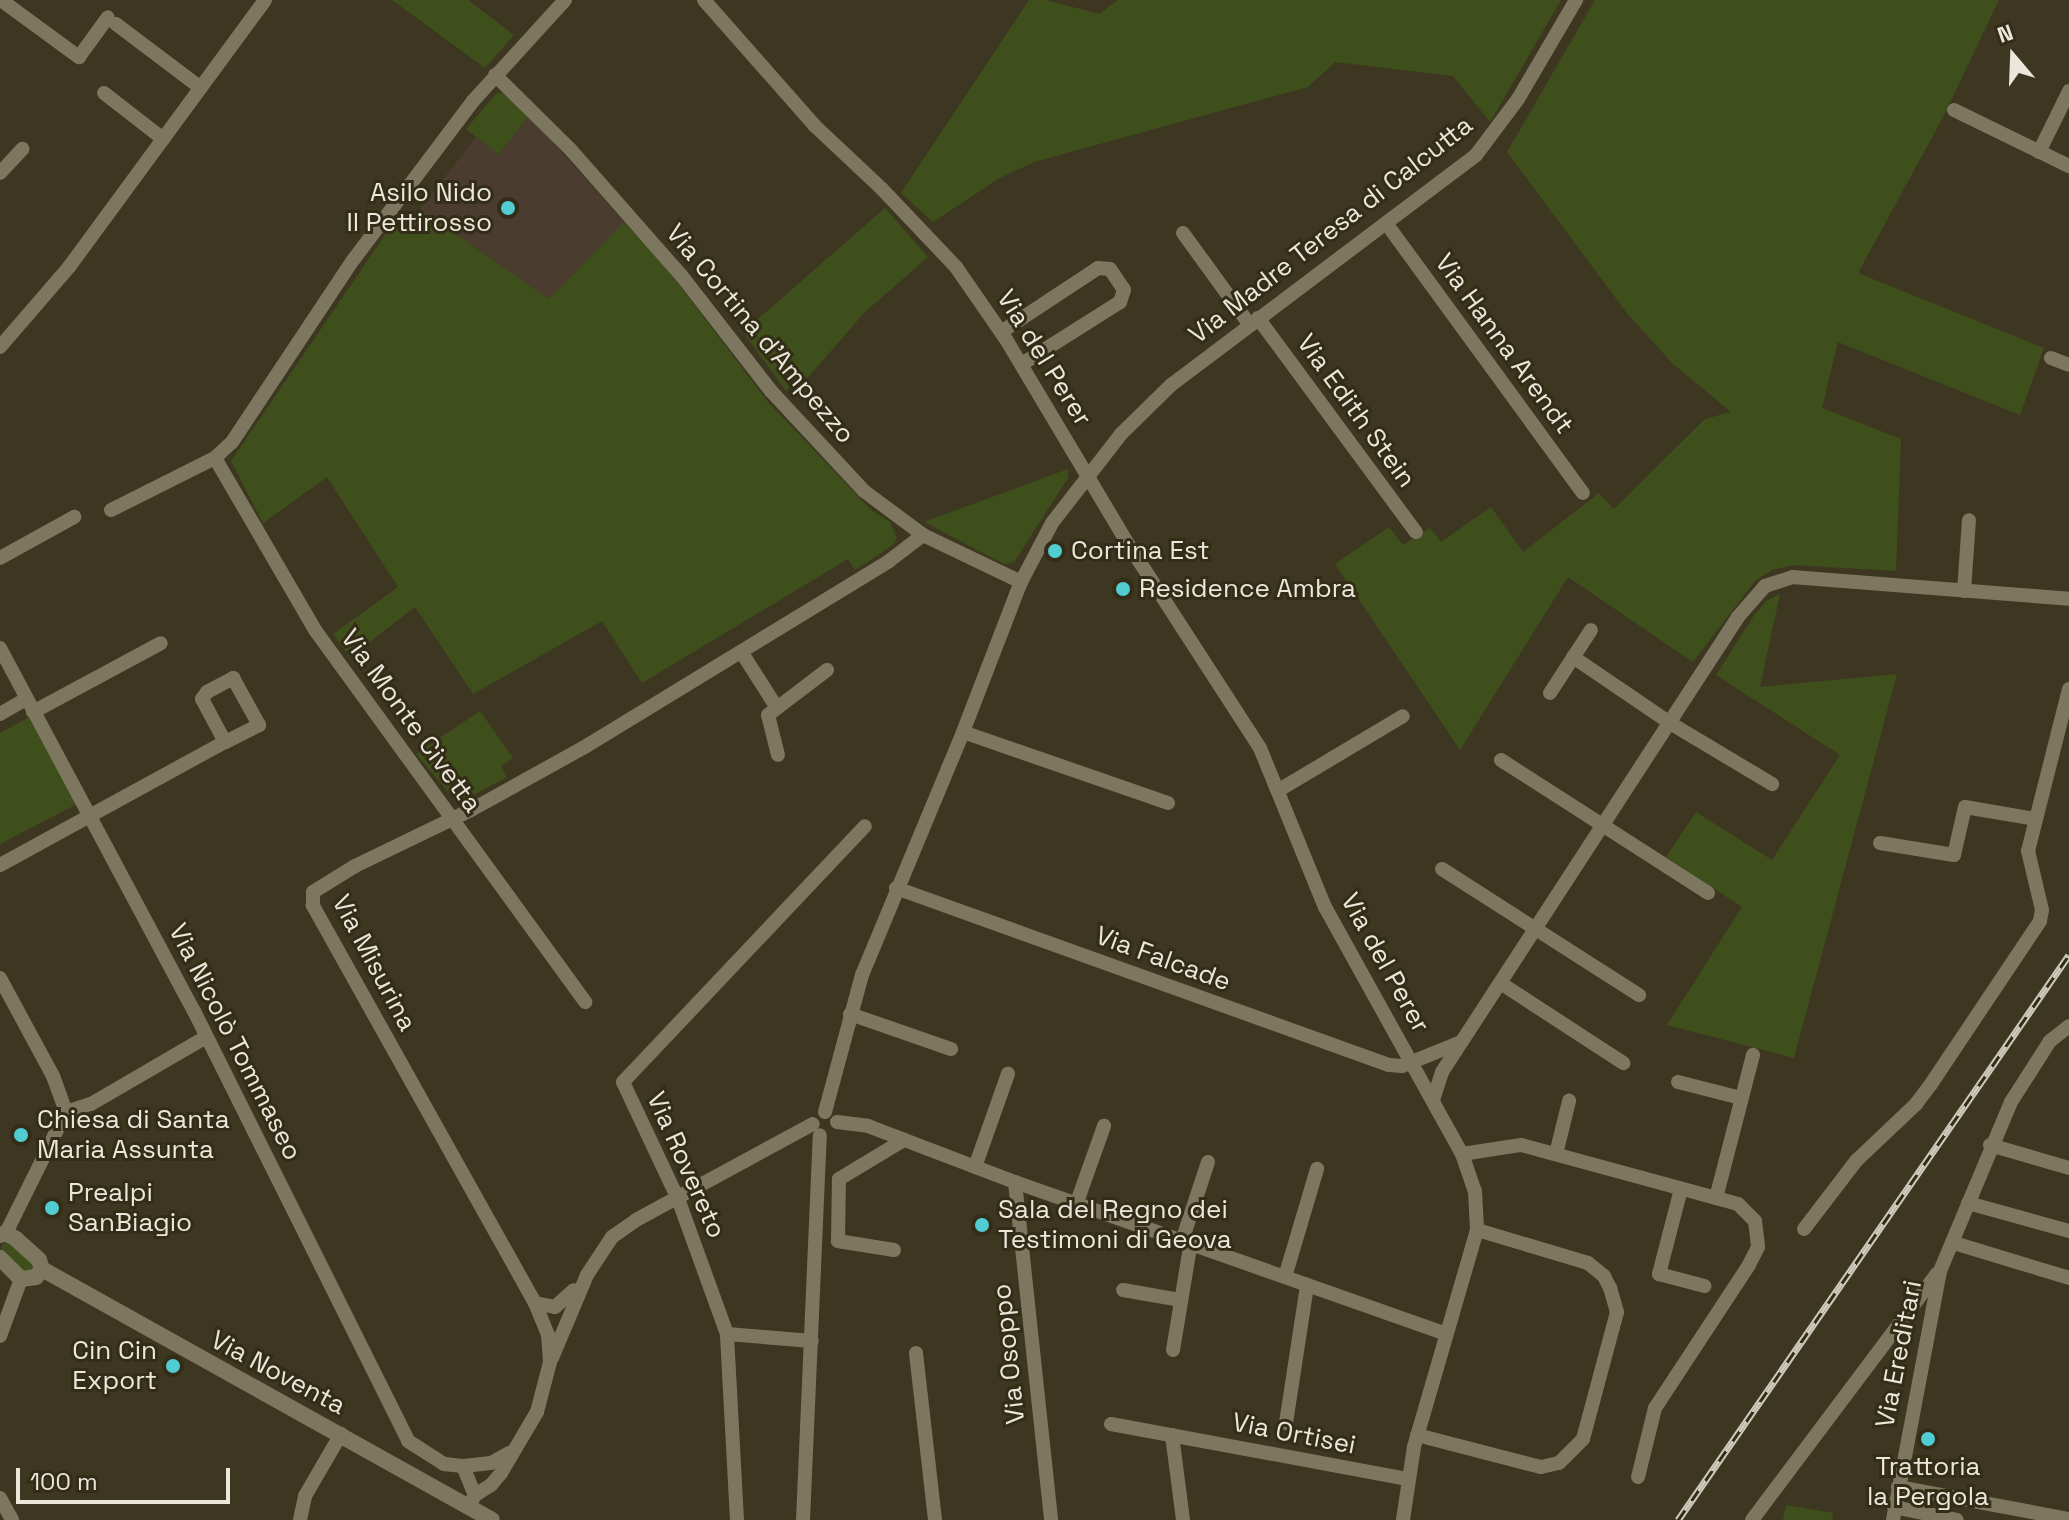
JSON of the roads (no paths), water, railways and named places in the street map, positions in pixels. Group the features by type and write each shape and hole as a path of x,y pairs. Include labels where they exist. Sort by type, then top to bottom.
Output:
{"street":[{"path":"1,0 79,57 112,20 201,88"},
{"path":"0,345 69,267 265,0"},
{"path":"111,510 215,458 237,435 353,260 495,75 565,0"},
{"name":"Via del Perer","path":"704,0 815,126 946,256 1001,332 1260,748 1325,907 1462,1154 1475,1191 1477,1230 1417,1435 1403,1520"},
{"name":"Via Madre Teresa di Calcutta","path":"1088,476 1150,404 1253,321 1476,155 1493,137 1576,0"},
{"name":"Via Cortina d'Ampezzo","path":"495,75 571,150 638,226 771,391 864,491 923,535 1021,582"},
{"path":"2039,152 2069,91"},
{"path":"104,93 163,139"},
{"path":"1954,110 2069,166"},
{"path":"0,173 22,149"},
{"name":"Via Hanna Arendt","path":"1386,223 1583,493"},
{"name":"Via Edith Stein","path":"1183,233 1416,532"},
{"path":"1001,332 1098,268 1110,269 1124,290 1120,302 1022,364"},
{"path":"2051,358 2069,365"},
{"name":"Via Monte Civetta","path":"215,458 315,630 585,1002"},
{"path":"550,1362 587,1275 612,1237 678,1199 817,1129 831,1134 831,1117 850,1014 896,888 963,732 1021,582 1052,523 1088,476"},
{"path":"0,558 74,517"},
{"path":"1964,591 1969,520"},
{"name":"Via Misurina","path":"472,1501 491,1485 537,1412 550,1362 548,1335 535,1303 311,898 313,892 328,881 570,755 742,653 889,561 923,535"},
{"path":"1433,1100 1442,1072 1738,617 1756,594 1774,581 1792,577 2069,599"},
{"path":"1550,693 1591,630"},
{"path":"0,714 30,705 161,643"},
{"name":"Via Nicolò Tommaseo","path":"0,648 206,1037 400,1427 408,1441 427,1455"},
{"path":"742,653 777,708"},
{"path":"1573,657 1670,723 1772,784"},
{"path":"778,755 768,715 827,670"},
{"path":"0,865 259,725 233,678 207,692 202,699 225,742"},
{"path":"1804,1229 1856,1161 1916,1104 2040,921 2042,910 2028,851 2069,689"},
{"path":"1279,790 1403,716"},
{"path":"963,732 1168,803"},
{"path":"1501,760 1708,893"},
{"path":"1880,843 1954,855 1965,807 2035,819"},
{"name":"Via Rovereto","path":"737,1520 727,1334 678,1199 623,1082 865,826"},
{"path":"1442,869 1639,995"},
{"name":"Via Falcade","path":"896,888 1389,1065 1402,1066 1412,1060"},
{"path":"0,978 53,1076 66,1112"},
{"path":"1502,984 1623,1063"},
{"path":"850,1014 951,1049"},
{"name":"Via Ereditari","path":"1894,1514 1940,1271 1954,1243 1990,1145 2037,1059 2050,1041 2069,1026"},
{"path":"3,1234 66,1112 91,1104 206,1037"},
{"path":"1412,1060 1462,1042"},
{"path":"1716,1198 1753,1055"},
{"path":"975,1167 1008,1074"},
{"path":"1678,1082 1741,1098"},
{"path":"1556,1154 1569,1101"},
{"path":"803,1520 812,1341 817,1115 868,1126 1015,1182 1187,1240 1446,1334"},
{"path":"1077,1202 1104,1126"},
{"path":"894,1250 838,1241 835,1235 839,1179 904,1140"},
{"path":"1462,1154 1521,1145 1738,1204 1749,1212 1759,1231 1758,1247 1655,1408 1638,1477"},
{"path":"1990,1145 2069,1168"},
{"path":"1173,1350 1187,1240 1208,1162"},
{"path":"1285,1277 1317,1169"},
{"name":"Via Osoppo","path":"1015,1182 1051,1520"},
{"path":"1681,1189 1659,1274 1704,1286"},
{"path":"1968,1203 2069,1231"},
{"path":"1417,1435 1541,1467 1559,1463 1583,1439 1617,1312 1604,1276 1588,1263 1477,1230"},
{"name":"Via Noventa","path":"3,1234 39,1260 42,1269 415,1477 472,1501 492,1520"},
{"path":"1954,1243 2069,1278"},
{"path":"0,1258 21,1279"},
{"path":"21,1279 36,1277 42,1269"},
{"path":"1752,1520 1940,1271"},
{"path":"535,1303 555,1307 587,1275"},
{"path":"0,1336 21,1279"},
{"path":"1286,1423 1307,1285"},
{"path":"1123,1290 1181,1300"},
{"path":"727,1334 812,1341"},
{"path":"916,1353 935,1520"},
{"name":"Via Ortisei","path":"1111,1424 1408,1479"},
{"path":"300,1520 305,1496 341,1434"},
{"path":"1172,1435 1183,1520"},
{"path":"415,1477 427,1455 444,1464 463,1466 491,1463 511,1452"},
{"path":"463,1466 472,1501"},
{"path":"1898,1487 2069,1519"},
{"path":"0,1498 12,1520"},
{"path":"1894,1514 1957,1520"}],"railway":[{"path":"1678,1520 2069,955"}],"place":[{"name":"Asilo Nido Il Pettirosso","path":"508,208"},
{"name":"Cortina Est","path":"1055,551"},
{"name":"Residence Ambra","path":"1123,589"},
{"name":"Chiesa di Santa Maria Assunta","path":"21,1135"},
{"name":"Prealpi SanBiagio","path":"52,1208"},
{"name":"Sala del Regno dei Testimoni di Geova","path":"982,1225"},
{"name":"Cin Cin Export","path":"173,1366"},
{"name":"Trattoria la Pergola","path":"1928,1439"}]}
